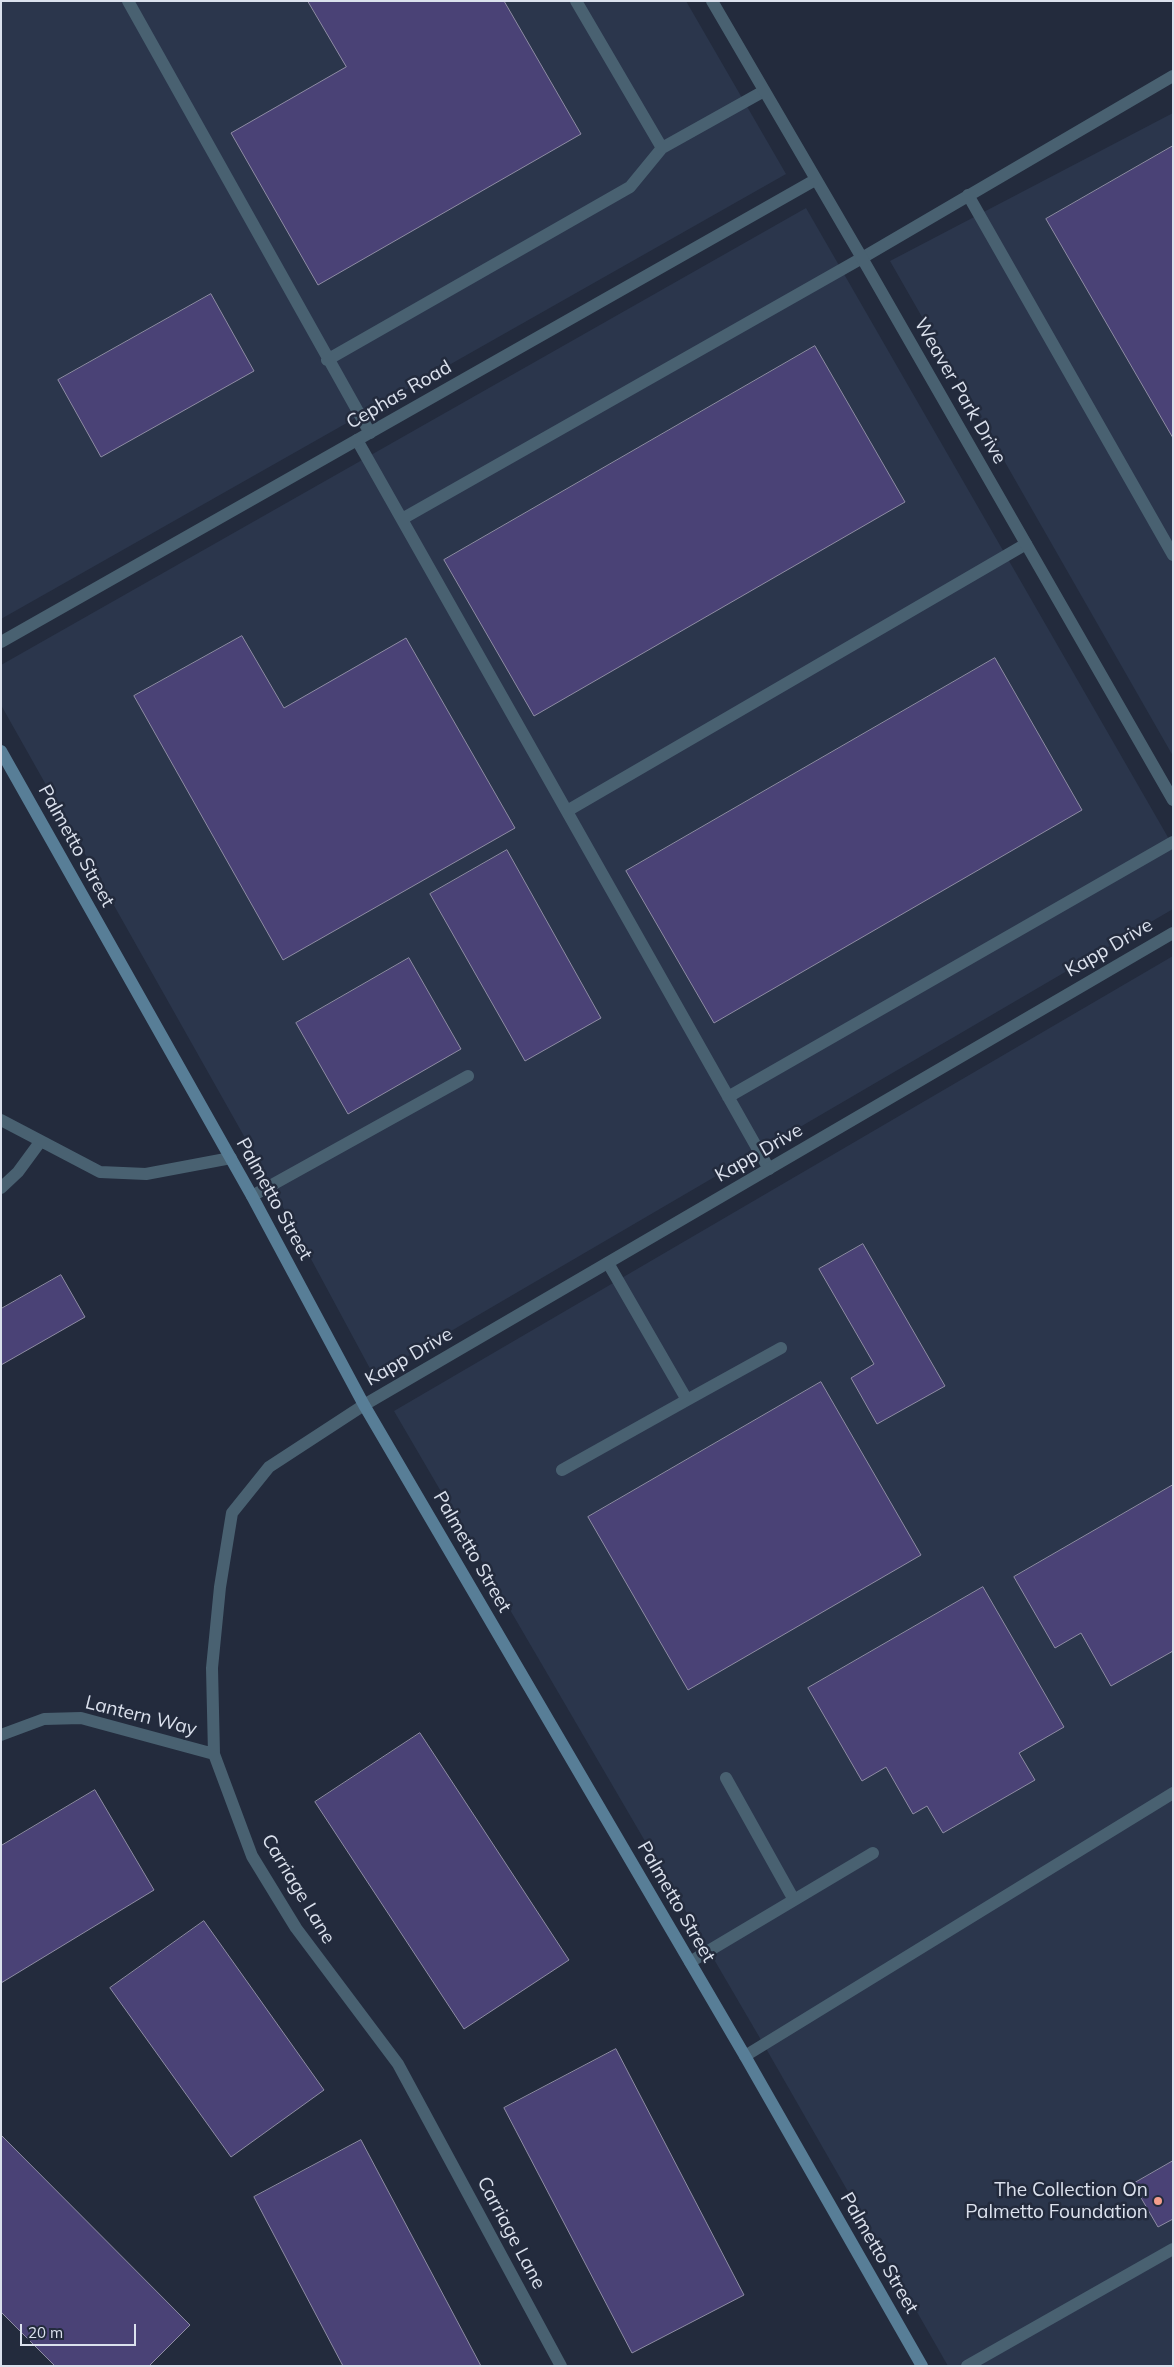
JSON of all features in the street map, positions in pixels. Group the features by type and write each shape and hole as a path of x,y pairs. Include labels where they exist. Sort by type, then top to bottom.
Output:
{"street":[{"path":"128,1 370,433"},
{"path":"576,1 662,148"},
{"name":"Weaver Park Drive","path":"712,1 1173,800"},
{"path":"402,520 862,258 1173,76"},
{"path":"328,360 630,187 662,148 764,91"},
{"name":"Cephas Road","path":"1,642 815,180"},
{"path":"968,195 1173,554"},
{"path":"358,440 769,1169"},
{"path":"567,811 1026,544"},
{"name":"Palmetto Street","path":"1,751 231,1158 364,1405 745,2056 922,2366"},
{"path":"728,1097 1173,842"},
{"name":"Kapp Drive","path":"364,1405 1173,933"},
{"path":"252,1196 468,1076"},
{"path":"1,1120 100,1172 146,1174 231,1158"},
{"path":"1,1188 18,1172 40,1142"},
{"path":"608,1263 687,1400"},
{"path":"562,1470 781,1348"},
{"name":"Carriage Lane","path":"364,1405 269,1467 232,1513 220,1587 212,1668 214,1754 252,1856 296,1928 398,2064 561,2366"},
{"name":"Lantern Way","path":"1,1735 44,1719 81,1718 214,1754"},
{"path":"726,1778 794,1900"},
{"path":"745,2056 1173,1793"},
{"path":"690,1962 873,1854"},
{"path":"967,2366 1173,2248"}],"shaded area":[{"path":"1,1 686,1 786,174 1,619"},
{"path":"1173,113 1173,756 890,261"},
{"path":"806,208 1173,846 1173,909 374,1376 262,1168 1,705 1,665"},
{"path":"1173,956 1173,2366 948,2366 764,2045 394,1411"}],"building":[{"path":"308,1 504,1 581,134 318,285 231,133 346,67"},
{"path":"1173,146 1173,438 1046,219"},
{"path":"211,294 254,371 101,457 58,380"},
{"path":"815,346 905,502 534,716 444,560"},
{"path":"242,636 284,708 406,638 515,828 283,960 134,696"},
{"path":"995,658 1082,810 714,1023 626,871"},
{"path":"507,850 601,1018 525,1061 430,894"},
{"path":"409,958 461,1049 348,1114 296,1023"},
{"path":"863,1244 945,1386 877,1424 851,1378 874,1364 819,1269"},
{"path":"61,1275 85,1317 1,1365 1,1309"},
{"path":"821,1382 921,1555 688,1690 588,1517"},
{"path":"1173,1485 1173,1651 1111,1686 1081,1633 1055,1648 1014,1577"},
{"path":"983,1587 1064,1727 1019,1753 1035,1780 943,1833 927,1806 913,1814 886,1767 862,1781 808,1688"},
{"path":"420,1733 569,1960 464,2029 315,1802"},
{"path":"95,1790 154,1890 1,1983 1,1846"},
{"path":"204,1921 324,2090 231,2157 110,1988"},
{"path":"616,2049 744,2295 632,2353 504,2108"},
{"path":"1,2135 190,2325 149,2366 55,2366 1,2312"},
{"path":"361,2140 481,2366 343,2366 254,2197"},
{"name":"The Collection On Palmetto Foundation","path":"1173,2161 1173,2219 1158,2227 1133,2184"}],"place":[{"name":"The Collection On Palmetto Foundation","path":"1158,2201"}]}
